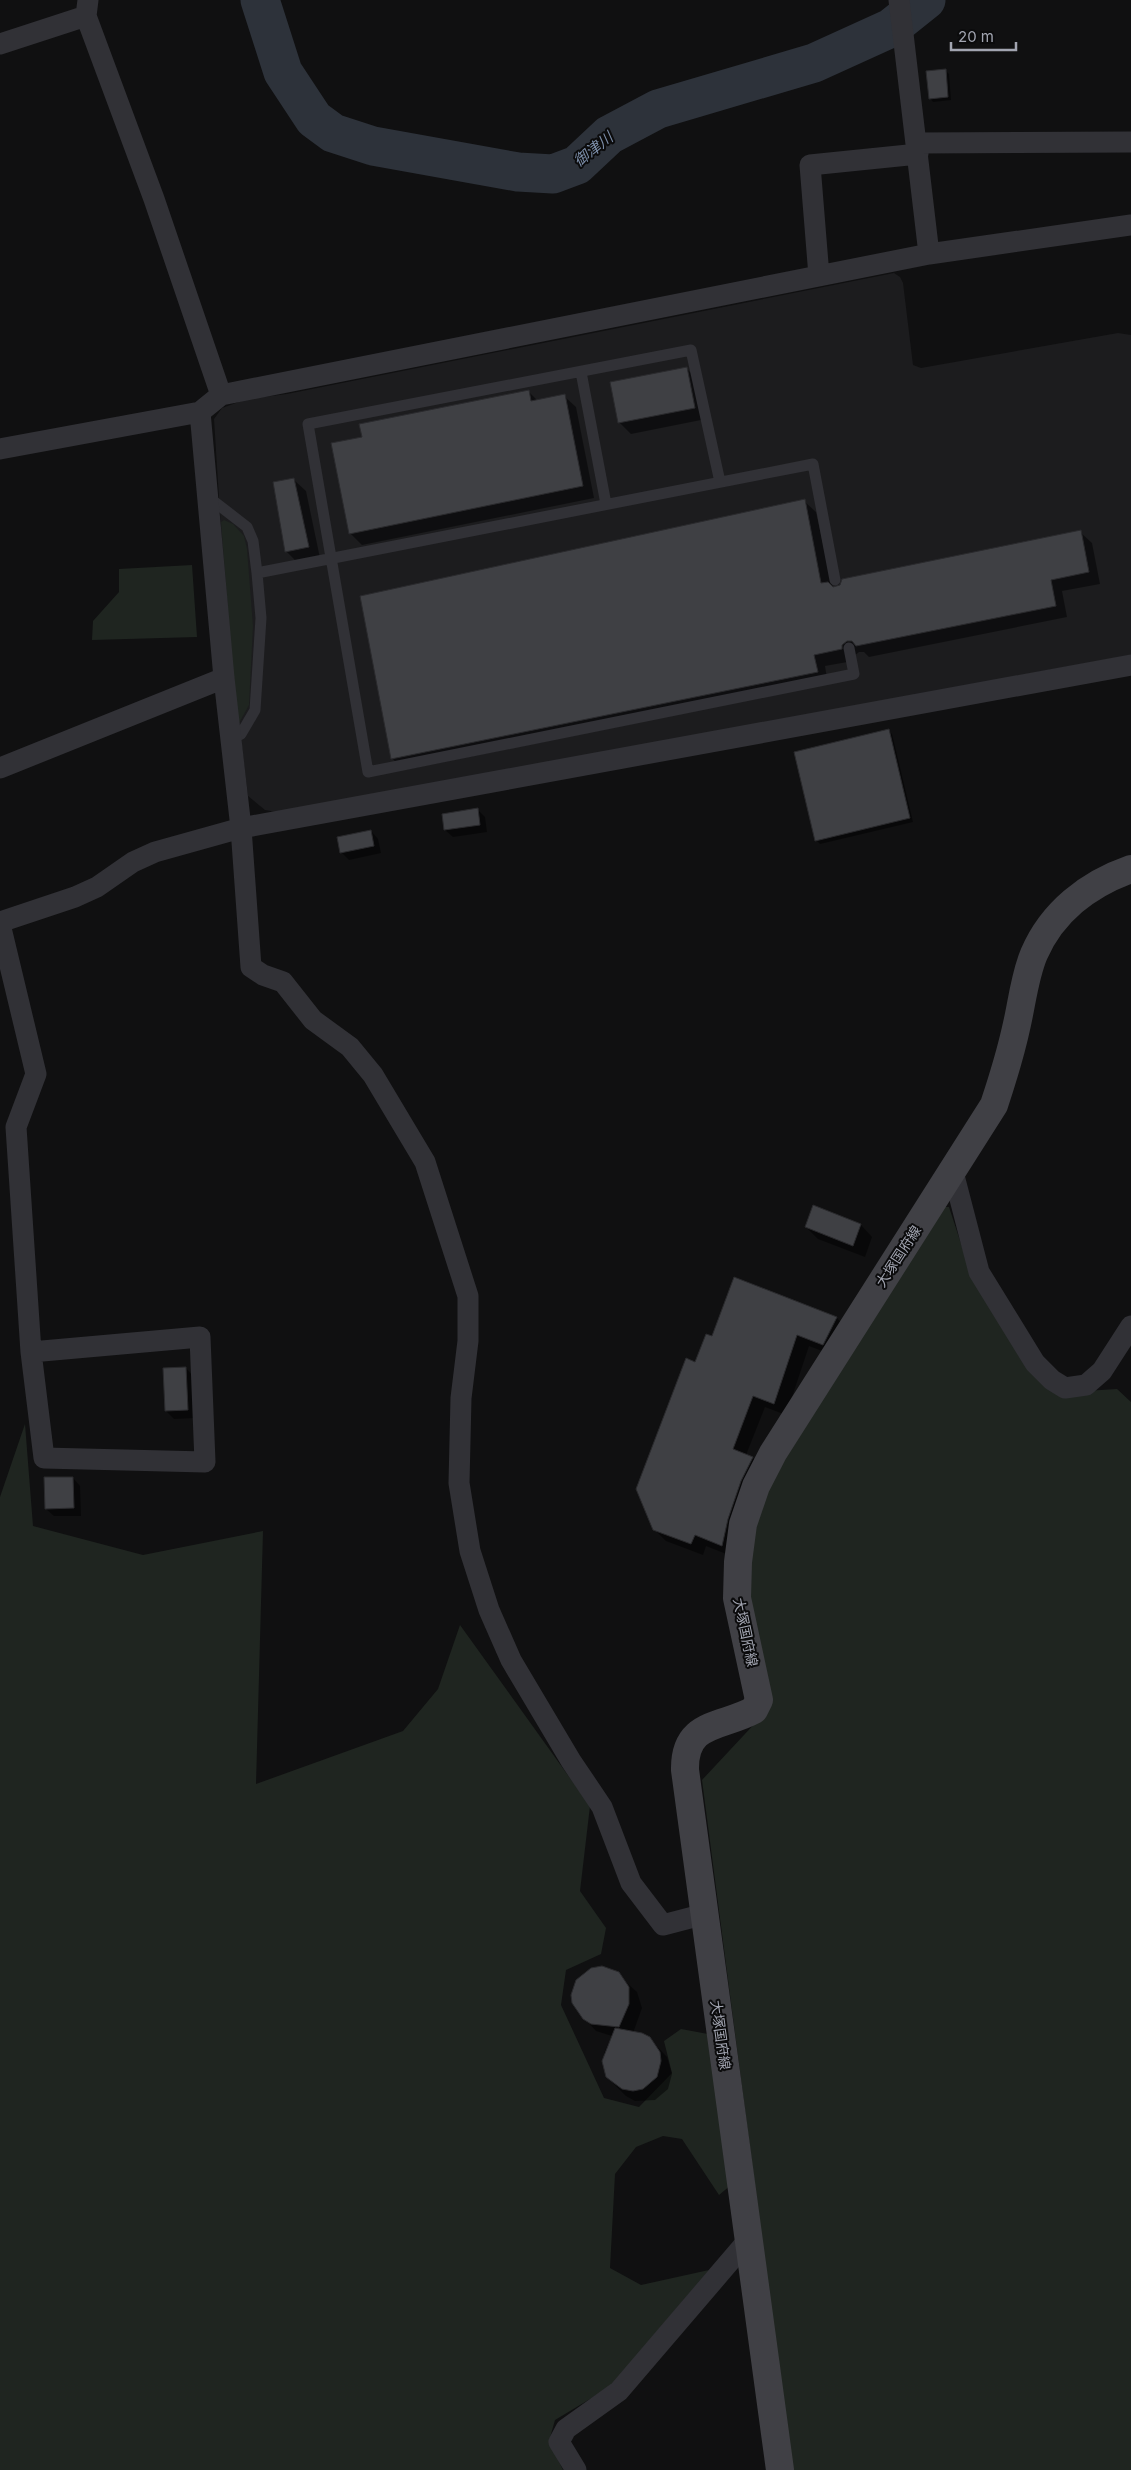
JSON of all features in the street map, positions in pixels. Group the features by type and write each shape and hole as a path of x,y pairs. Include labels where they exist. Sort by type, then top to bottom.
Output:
{"main road":[{"name":"大塚国府線","path":"780,2470 704,1914 685,1754 691,1741 702,1730 754,1710 759,1700 737,1598 738,1562 743,1524 756,1486 773,1453 994,1105 1008,1061 1033,956 1045,931 1080,894 1112,876 1131,869"}],"street":[{"path":"899,0 929,254"},
{"path":"0,44 87,8 221,395"},
{"path":"819,276 810,165 917,148 1131,142"},
{"path":"0,449 200,412 221,395 929,254 1131,225"},
{"path":"200,412 224,678 241,828 251,967 283,982 313,1020 350,1047 373,1075 425,1162 468,1296 468,1341 461,1398 459,1483 470,1551 489,1610 511,1660 571,1761 602,1807 631,1883 663,1925 704,1914"},
{"path":"32,1352 200,1337 205,1462 44,1458 32,1352 16,1127 10,1113 36,1074 0,923 97,887 133,862 155,852 241,828 1131,665"},
{"path":"0,768 224,678"},
{"path":"952,1172 979,1272 1035,1363 1052,1380 1065,1388 1086,1385 1102,1371 1131,1326"},
{"path":"576,2470 559,2442 566,2429 619,2391 749,2239"}],"lane":[{"path":"720,482 690,350 308,424 368,772 854,674 849,648"},
{"path":"581,372 606,504"},
{"path":"257,573 813,464 835,580"},
{"path":"208,496 247,527 253,541 257,573 261,618 255,710 241,734 231,739"}],"shaded area":[{"path":"894,273 900,277 903,283 913,365 921,368 1118,333 1131,335 1131,655 276,812 265,810 248,796 227,624 214,419 222,408 247,399 287,394"},
{"path":"224,520 233,524 244,536 247,549 253,626 249,705 239,723 237,722 221,522"},
{"path":"192,565 197,637 92,640 93,621 119,592 119,569"},
{"path":"943,1207 949,1207 973,1280 1069,1392 1117,1389 1131,1402 1131,2470 792,2470 702,1780 758,1720 748,1593 752,1526 767,1488"},
{"path":"25,1424 33,1526 143,1555 263,1531 256,1784 403,1731 438,1689 460,1625 590,1806 580,1891 606,1928 601,1954 566,1970 561,2005 604,2098 639,2107 672,2073 664,2041 681,2029 708,2034 731,2185 719,2195 682,2139 663,2136 636,2147 615,2174 610,2268 641,2285 709,2270 610,2387 555,2420 549,2441 563,2470 0,2470 0,1497"}],"building":[{"path":"946,69 948,97 929,99 926,71"},
{"path":"687,367 695,408 618,423 610,382"},
{"path":"529,390 531,401 565,394 583,486 349,534 331,443 362,437 359,424"},
{"path":"294,478 309,547 285,552 273,482"},
{"path":"805,499 821,583 828,582 833,587 840,585 842,579 1081,530 1089,572 1051,580 1056,606 856,646 852,641 847,641 842,645 842,649 814,655 818,672 391,759 360,596"},
{"path":"889,729 910,818 815,841 794,752"},
{"path":"478,808 480,825 444,830 442,814"},
{"path":"371,830 374,846 340,853 337,837"},
{"path":"813,1205 861,1224 853,1246 805,1227"},
{"path":"734,1277 837,1317 823,1345 797,1335 774,1404 753,1396 733,1449 753,1457 741,1481 728,1519 722,1546 695,1535 691,1544 653,1530 636,1489 686,1358 695,1362 706,1334 712,1336"},
{"path":"186,1367 188,1410 165,1411 163,1368"},
{"path":"44,1477 73,1477 74,1508 45,1509"},
{"path":"602,1966 619,1972 629,1987 629,2004 619,2027 591,2024 583,2019 572,2003 571,1995 576,1980 591,1968"},
{"path":"615,2028 642,2033 650,2037 660,2052 661,2061 657,2077 643,2089 633,2091 622,2089 606,2077 602,2061"}],"waterway":[{"name":"御津川","path":"260,0 283,72 314,119 333,133 373,146 518,172 553,174 577,165 609,135 658,109 814,63 891,28 926,0"}]}
